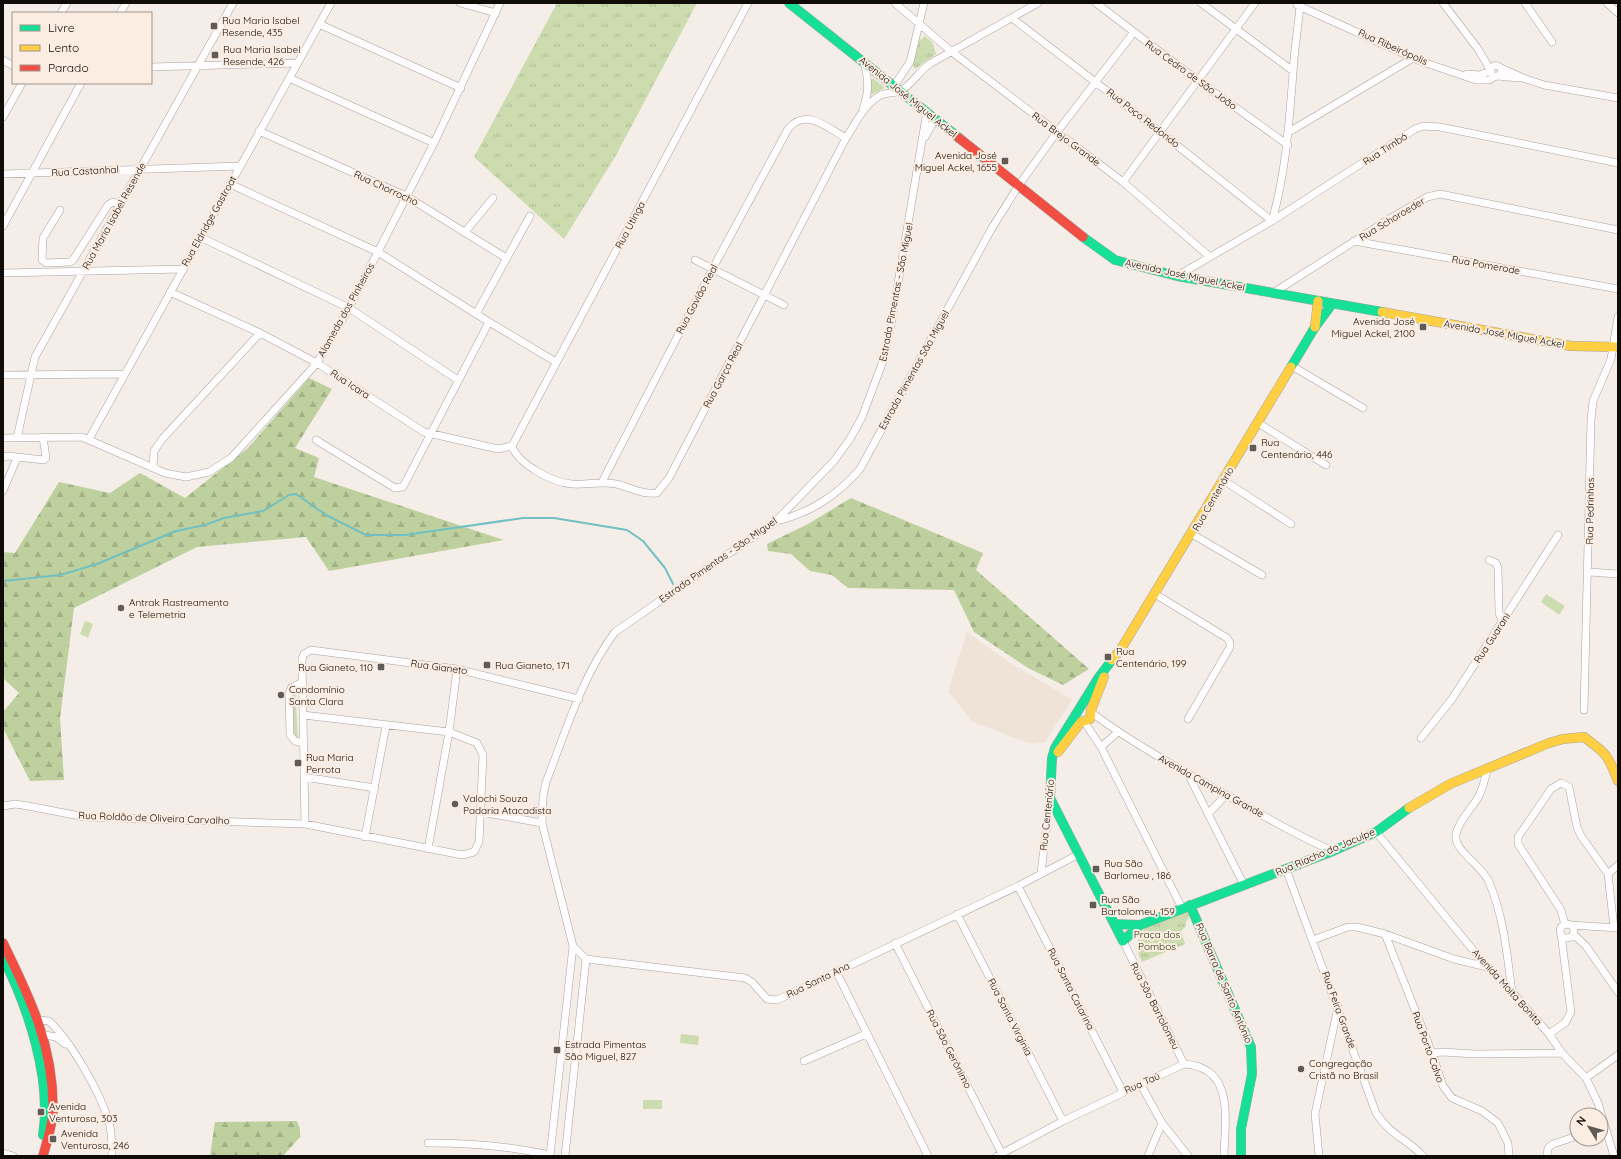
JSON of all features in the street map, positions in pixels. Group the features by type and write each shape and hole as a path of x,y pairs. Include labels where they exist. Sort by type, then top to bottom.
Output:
{"street":[{"path":"62,12 67,3"},
{"path":"121,12 126,3"},
{"name":"Rua Maria Isabel Resende","path":"17,438 30,374 40,348 233,3"},
{"name":"Rua Eldridge Gastroat","path":"89,439 331,3"},
{"path":"460,3 496,13"},
{"name":"Alameda dos Pinheiros","path":"3,438 74,436 89,439 165,473 186,477 209,472 219,467 240,448 317,363 349,308 434,143 500,3"},
{"name":"Rua Utinga","path":"512,446 748,3"},
{"name":"Avenida José Miguel Ackel","path":"789,3 1111,258 1177,276 1571,346 1616,346"},
{"name":"Rua Brejo Grande","path":"895,3 952,52 1123,182 1210,257"},
{"path":"898,88 908,67 924,3"},
{"path":"862,113 871,102 881,95 898,88 931,63 1038,3"},
{"name":"Rua Cedro de São João","path":"1096,3 1197,80 1288,145"},
{"path":"1201,3 1293,70"},
{"path":"1123,182 1234,28 1255,3"},
{"path":"1443,3 1478,49 1495,75"},
{"path":"1525,3 1552,42"},
{"path":"1608,3 1618,13"},
{"path":"1272,221 1280,196 1288,145 1297,4"},
{"name":"Rua Ribeirópolis","path":"1297,4 1367,35 1413,58 1462,75 1495,75"},
{"name":"Rua Poço Redondo","path":"1012,18 1159,131 1272,221"},
{"path":"319,24 461,88"},
{"name":"Estrada Pimentas São Miguel","path":"776,521 791,518 821,502 848,482 860,469 992,228 1018,185 1134,32"},
{"path":"1478,49 1499,66 1523,78 1544,85 1618,98"},
{"path":"1289,132 1413,58"},
{"path":"3,60 12,65"},
{"path":"862,113 869,92 864,61"},
{"path":"152,67 297,63"},
{"path":"1495,75 1493,66 1499,66"},
{"path":"908,67 917,74"},
{"path":"1495,75 1523,78"},
{"path":"290,78 434,143"},
{"path":"3,117 21,84"},
{"path":"3,226 81,84"},
{"name":"Estrada Pimentas - São Miguel","path":"579,699 597,659 615,632 776,521 834,461 850,439 862,417 875,386 883,361 891,325 927,111"},
{"name":"Rua Garça Real","path":"512,446 520,459 555,480 571,484 602,482 615,484 650,494 657,493 663,487 765,296 846,138 862,113"},
{"name":"Rua Gavião Real","path":"602,482 713,268 788,129 798,120 805,118 812,120 846,138"},
{"path":"923,141 935,118"},
{"name":"Rua Timbó","path":"1177,276 1272,221 1415,129 1423,126 1440,127 1618,163"},
{"name":"Rua Chorrocho","path":"260,131 406,196 506,258"},
{"name":"Rua Castanhal","path":"3,174 32,174 140,168 240,166"},
{"path":"230,184 378,252 476,314 556,362"},
{"name":"Rua Schoroeder","path":"1273,292 1427,197 1440,194 1618,230"},
{"path":"465,232 493,198"},
{"path":"60,210 42,240 42,260 46,263 70,262 74,260 108,205 113,202 120,206"},
{"path":"476,314 530,216"},
{"path":"200,237 349,308 458,380"},
{"name":"Rua Pomerode","path":"1354,241 1618,289"},
{"path":"695,260 784,305"},
{"path":"3,273 182,269"},
{"name":"Rua Icara","path":"170,292 260,333 317,363 409,424 430,434 498,449 512,446"},
{"name":"Rua Centenário","path":"1315,327 1318,301"},
{"name":"Rua Centenário","path":"1041,873 1050,798 1052,758 1057,742 1099,677 1121,649 1192,534 1315,327 1332,304"},
{"name":"Rua Pedrinhas","path":"1584,710 1593,401 1610,364 1616,346 1618,320"},
{"path":"316,440 395,488 403,487 489,322"},
{"path":"153,468 154,451 163,438 260,333"},
{"path":"1292,366 1363,408"},
{"path":"3,375 125,374"},
{"path":"1258,423 1326,465"},
{"path":"3,457 44,460 46,458 44,437"},
{"path":"3,491 17,458"},
{"path":"1223,480 1291,524"},
{"path":"1192,534 1262,575"},
{"name":"Rua Guarani","path":"1421,738 1452,699 1558,535"},
{"path":"1489,560 1496,563 1498,568 1498,613 1503,622"},
{"path":"1589,572 1618,574"},
{"path":"1155,594 1227,638 1230,642 1230,647 1188,719"},
{"name":"Rua Gianeto","path":"302,682 302,659 304,654 311,650 458,669 579,699"},
{"path":"428,848 449,732 458,669"},
{"name":"Rua Centenário","path":"1052,758 1083,722 1090,719 1106,669"},
{"path":"303,744 295,741 290,735 289,702 290,688 302,682 305,824"},
{"path":"428,1143 475,1143 519,1148 550,1156 573,946 542,823 543,797 546,782 579,699"},
{"path":"1092,711 1086,706 1078,709 1076,718 1083,722 1100,747 1186,906"},
{"name":"Avenida Campina Grande","path":"1092,711 1118,732 1188,774 1296,834 1333,851"},
{"path":"303,715 386,726 449,732 473,740 482,750 481,812 542,823"},
{"path":"366,836 386,726"},
{"path":"1100,747 1118,732"},
{"name":"Rua Riacho do Jacuípe","path":"1123,941 1140,925 1186,906 1333,851 1376,832 1434,792 1549,742 1584,737 1603,751 1609,758 1618,781"},
{"path":"1487,770 1483,786 1456,833 1456,840 1459,846 1479,866 1489,881 1505,936 1512,992"},
{"path":"1188,774 1244,885"},
{"path":"304,777 375,788"},
{"path":"1549,1034 1565,1023 1571,1012 1561,934 1562,927 1568,925 1616,928 1608,874 1581,836 1577,826 1569,787 1564,783 1558,783 1551,789 1518,837 1518,844 1561,910 1568,925 1574,930 1573,934 1586,946 1618,992"},
{"path":"1208,814 1226,795"},
{"name":"Rua São Bartolomeu","path":"1050,798 1115,924 1184,1064"},
{"name":"Rua Roldão de Oliveira Carvalho","path":"3,806 15,804 85,817 305,824 462,855 474,852 479,842 481,812"},
{"name":"Avenida Moita Bonita","path":"1376,832 1487,967 1512,992 1549,1034 1562,1053 1586,1078 1599,1107"},
{"name":"Rua Santa Ana","path":"586,958 745,978 752,982 767,999 772,1001 1018,886 1079,854"},
{"path":"1608,874 1618,866"},
{"name":"Rua Feira Grande","path":"1286,869 1376,1113 1392,1133 1414,1147 1423,1156"},
{"name":"Rua Santa Catarina","path":"1018,886 1124,1092"},
{"name":"Rua Barra de Santo Antônio","path":"1186,906 1251,1047 1253,1069 1240,1132 1241,1156"},
{"name":"Rua Santa Virgínia","path":"957,914 1062,1121"},
{"name":"Rua Riacho do Jacuípe","path":"1115,924 1140,925"},
{"path":"1313,940 1348,927 1357,927 1385,934 1454,959 1487,967"},
{"name":"Rua Porto Calvo","path":"1385,934 1447,1092 1452,1098 1491,1116 1498,1123 1508,1143 1509,1156"},
{"path":"1561,934 1568,938 1573,934"},
{"path":"3,943 25,987 38,1034 48,1053 53,1109 50,1130 43,1156"},
{"name":"Rua São Gerônimo","path":"895,943 1000,1155"},
{"path":"566,1156 586,958 573,946"},
{"path":"3,958 34,1021"},
{"path":"836,971 866,1034 899,1094 928,1156"},
{"path":"1319,1156 1314,1114 1338,1007"},
{"path":"34,1021 49,1021 71,1047 103,1104 109,1123 112,1156"},
{"path":"38,1034 56,1037 71,1047"},
{"path":"37,1156 44,1131 45,1111 38,1034"},
{"path":"804,1061 866,1034"},
{"path":"1432,1053 1562,1053"},
{"path":"1586,1078 1618,1055"},
{"path":"1184,1064 1196,1065 1207,1069 1220,1084 1224,1095 1225,1108 1224,1156"},
{"name":"Rua Taú","path":"1000,1155 1062,1121 1184,1064"},
{"path":"1141,1084 1162,1122 1188,1156"},
{"path":"1148,1156 1162,1122"},
{"path":"1547,1156 1548,1148 1553,1144 1569,1139"},
{"name":"Avenida Moita Bonita","path":"1614,1142 1614,1156"},
{"path":"3,1153 13,1156"}],"shaded area":[{"path":"967,632 1009,662 1072,700 1045,742 1032,744 973,722 949,692 953,674"}],"green space":[{"path":"557,3 697,3 615,157 564,239 474,157"},
{"path":"925,36 933,43 936,54 915,69 913,65 919,41"},
{"path":"873,78 885,88 871,95 870,81"},
{"path":"309,378 332,389 295,448 319,458 314,477 504,540 329,571 306,537 197,547 74,608 60,718 64,780 30,781 3,728 3,712 19,693 3,678 3,552 15,553 59,482 110,493 140,473 185,498 248,448"},
{"path":"851,498 983,553 976,570 1089,669 1063,685 1028,668 974,632 954,590 848,588 832,575 810,571 791,554 768,551 767,544 808,524"},
{"path":"1546,594 1565,606 1559,615 1541,602"},
{"path":"85,621 93,624 88,638 80,634"},
{"path":"295,687 298,739 293,736 292,689"},
{"name":"Praça dos Pombos","path":"1188,912 1190,915 1186,922 1186,926 1181,931 1185,944 1142,962 1138,952 1138,940 1145,928"},
{"path":"681,1034 699,1036 698,1045 680,1043"},
{"path":"643,1100 662,1100 662,1109 643,1109"},
{"path":"297,1121 300,1129 300,1137 283,1156 210,1156 215,1122"}],"waterway":[{"path":"3,581 60,575 97,564 176,531 205,525 224,518 263,511 289,495 296,494 326,515 366,535 405,535 523,518 554,518 627,530 643,541 665,568 673,584"}],"traffic: fast":[{"path":"789,3 959,138"},
{"path":"1083,237 1115,260 1177,276 1382,312"},
{"path":"1291,367 1315,327 1332,304"},
{"path":"1112,660 1099,677 1055,748 1052,758 1050,798 1123,941 1140,925"},
{"path":"1115,924 1140,925 1333,851 1376,832 1409,808"},
{"path":"1190,905 1251,1047 1252,1074 1241,1129 1241,1156"},
{"path":"3,958 21,998 36,1044 44,1091 45,1113 43,1135"}],"traffic: slow":[{"path":"1315,327 1318,301"},
{"path":"1382,312 1571,346 1618,347"},
{"path":"1112,660 1121,649 1291,367"},
{"path":"1058,752 1081,722 1090,719 1091,710 1104,677"},
{"path":"1409,808 1450,784 1549,743 1563,739 1584,737 1592,743 1609,760 1618,781"}],"traffic: jam":[{"path":"959,138 1083,237"},
{"path":"3,943 31,1003 38,1022 49,1063 52,1085 53,1114 50,1132 43,1156"}],"place":[{"name":"Rua Maria Isabel Resende, 435","path":"214,26"},
{"name":"Rua Maria Isabel Resende, 426","path":"215,55"},
{"name":"Avenida José Miguel Ackel, 1655","path":"1005,161"},
{"name":"Avenida José Miguel Ackel, 2100","path":"1423,327"},
{"name":"Rua Centenário, 446","path":"1253,448"},
{"name":"Antrak Rastreamento e Telemetria","path":"121,608"},
{"name":"Rua Centenário, 199","path":"1108,657"},
{"name":"Rua Gianeto, 171","path":"487,665"},
{"name":"Rua Gianeto, 110","path":"381,667"},
{"name":"Condomínio Santa Clara","path":"281,695"},
{"name":"Rua Maria Perrota","path":"298,763"},
{"name":"Valochi Souza Padaria Atacadista","path":"455,804"},
{"name":"Rua São Barlomeu , 186","path":"1096,869"},
{"name":"Rua São Bartolomeu, 159","path":"1093,905"},
{"name":"Estrada Pimentas São Miguel, 827","path":"557,1050"},
{"name":"Congregação Cristã no Brasil","path":"1301,1069"},
{"name":"Avenida Venturosa, 303","path":"41,1112"},
{"name":"Avenida Venturosa, 246","path":"53,1139"}]}
